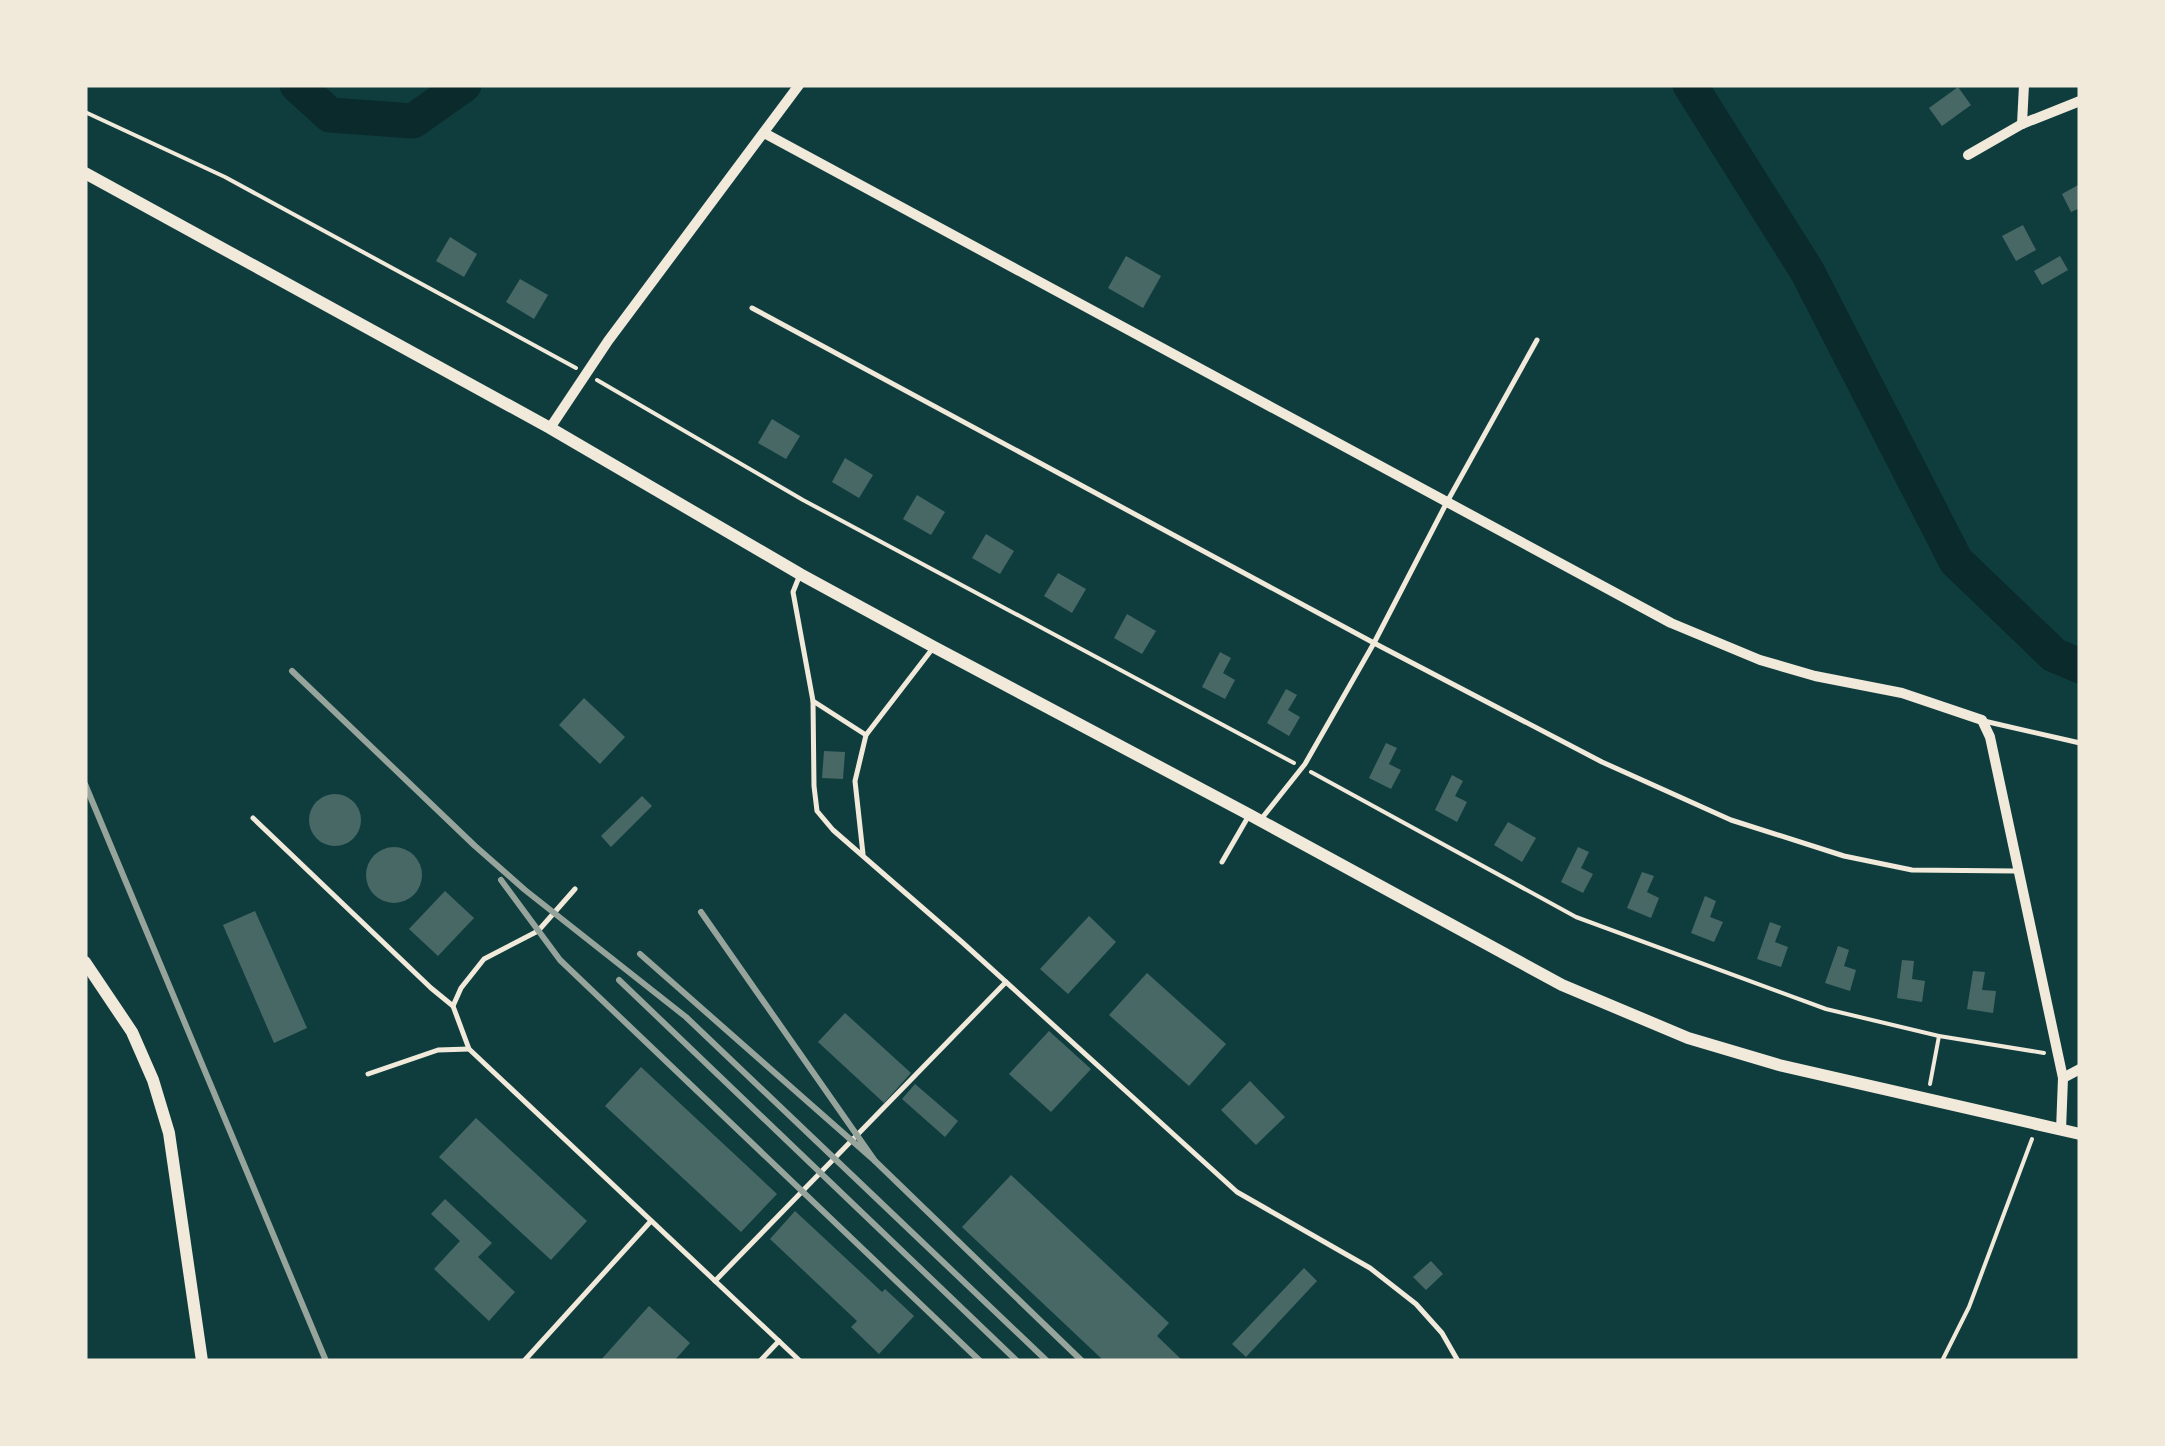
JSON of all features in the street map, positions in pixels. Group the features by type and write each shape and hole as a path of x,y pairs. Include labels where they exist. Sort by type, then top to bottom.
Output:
{"street":[{"path":"550,428 620,325 799,85"},
{"path":"2022,124 2024,85"},
{"path":"1968,154 2022,124 2080,101"},
{"path":"764,133 1670,623 1760,660 1815,676 1902,692 1982,720 1990,737 2063,1078 2062,1130"},
{"path":"85,173 550,428 800,574 1562,985 1688,1038 1779,1064 2080,1134"},
{"path":"85,962 132,1032 154,1080 170,1132 202,1361"},
{"path":"2063,1078 2080,1069"}],"lane":[{"path":"752,308 1374,643 1602,762 1731,820 1844,856 1912,870 2019,871"},
{"path":"1222,862 1255,818 1303,768 1537,340"},
{"path":"800,574 793,592 813,701 814,786 818,810 832,830 1237,1192 1370,1268 1416,1304 1442,1333 1458,1361"},
{"path":"863,856 855,781 866,735 934,647"},
{"path":"813,701 866,735"},
{"path":"1982,720 2080,743"},
{"path":"253,818 453,1006 470,1049 800,1361"},
{"path":"453,1006 461,988 484,959 538,930 574,889"},
{"path":"715,1281 1006,982"},
{"path":"368,1074 438,1050 470,1049"},
{"path":"524,1361 651,1221"},
{"path":"760,1361 778,1341"}],"path":[{"path":"85,112 225,177 586,374 802,500 1576,917 1826,1009 1940,1036 2058,1056"},
{"path":"1928,1092 1940,1036"},
{"path":"1942,1361 1969,1307 2038,1124"}],"building":[{"path":"1958,87 1971,105 1942,126 1929,108"},
{"path":"2080,184 2080,208 2071,212 2062,194"},
{"path":"2023,225 2036,250 2016,261 2002,236"},
{"path":"450,237 477,254 464,277 436,261"},
{"path":"1126,256 1161,276 1143,308 1108,288"},
{"path":"2060,256 2068,270 2042,285 2034,271"},
{"path":"520,279 548,295 534,319 506,302"},
{"path":"772,419 800,436 786,459 758,443"},
{"path":"845,458 873,475 859,498 832,482"},
{"path":"917,495 945,512 931,535 903,519"},
{"path":"986,534 1014,551 1000,574 972,558"},
{"path":"1058,573 1086,589 1072,613 1044,596"},
{"path":"1127,614 1156,631 1142,654 1114,638"},
{"path":"1220,652 1231,658 1223,673 1235,680 1225,699 1202,687"},
{"path":"1286,689 1297,695 1288,710 1300,717 1289,736 1267,723"},
{"path":"584,698 625,737 600,764 559,725"},
{"path":"1386,743 1397,748 1389,764 1401,770 1391,789 1369,778"},
{"path":"824,751 845,752 843,779 822,778"},
{"path":"1452,775 1463,781 1455,796 1467,802 1457,822 1435,810"},
{"path":"335,794 354,801 361,820 354,839 335,846 316,839 309,820 316,801"},
{"path":"642,796 652,806 611,847 601,836"},
{"path":"1508,822 1536,838 1522,862 1494,845"},
{"path":"394,847 414,855 422,875 414,895 394,903 374,895 366,875 374,855"},
{"path":"1578,847 1589,852 1581,868 1593,874 1583,893 1561,882"},
{"path":"1642,872 1654,876 1647,892 1659,898 1651,918 1627,908"},
{"path":"445,891 474,918 438,956 409,929"},
{"path":"1705,896 1716,901 1710,917 1723,922 1714,942 1691,933"},
{"path":"255,911 307,1028 274,1043 223,925"},
{"path":"1089,916 1116,942 1068,994 1040,969"},
{"path":"1770,922 1781,926 1775,942 1788,947 1781,967 1757,959"},
{"path":"1838,946 1849,950 1844,966 1856,970 1850,991 1825,983"},
{"path":"1902,960 1914,961 1912,979 1925,981 1922,1002 1897,998"},
{"path":"1973,971 1985,972 1982,990 1996,991 1993,1013 1967,1009"},
{"path":"1147,973 1226,1044 1189,1086 1109,1015"},
{"path":"845,1013 911,1073 884,1103 818,1042"},
{"path":"1049,1031 1091,1069 1051,1112 1009,1074"},
{"path":"641,1067 777,1194 741,1232 605,1106"},
{"path":"1250,1081 1285,1117 1256,1145 1221,1110"},
{"path":"915,1084 958,1121 945,1137 902,1099"},
{"path":"476,1118 587,1221 551,1260 439,1157"},
{"path":"1011,1175 1169,1323 1157,1336 1183,1361 1104,1361 962,1227"},
{"path":"445,1199 492,1243 478,1257 515,1292 489,1321 434,1269 460,1241 431,1214"},
{"path":"795,1211 882,1292 885,1289 914,1316 879,1354 851,1327 857,1321 770,1239"},
{"path":"1431,1261 1443,1274 1426,1290 1413,1277"},
{"path":"1304,1268 1317,1281 1246,1357 1232,1344"},
{"path":"649,1306 690,1343 674,1361 600,1361"}],"waterway":[{"path":"297,85 330,115 413,121 464,85"},
{"path":"1690,85 1807,271 1956,561 2054,655 2080,666"}],"railway":[{"path":"292,671 525,890 686,1017 1047,1361"},
{"path":"85,784 326,1361"},
{"path":"501,880 560,960 980,1361"},
{"path":"640,954 875,1161 701,912"},
{"path":"619,980 1017,1361"},
{"path":"875,1161 1082,1361"}]}
